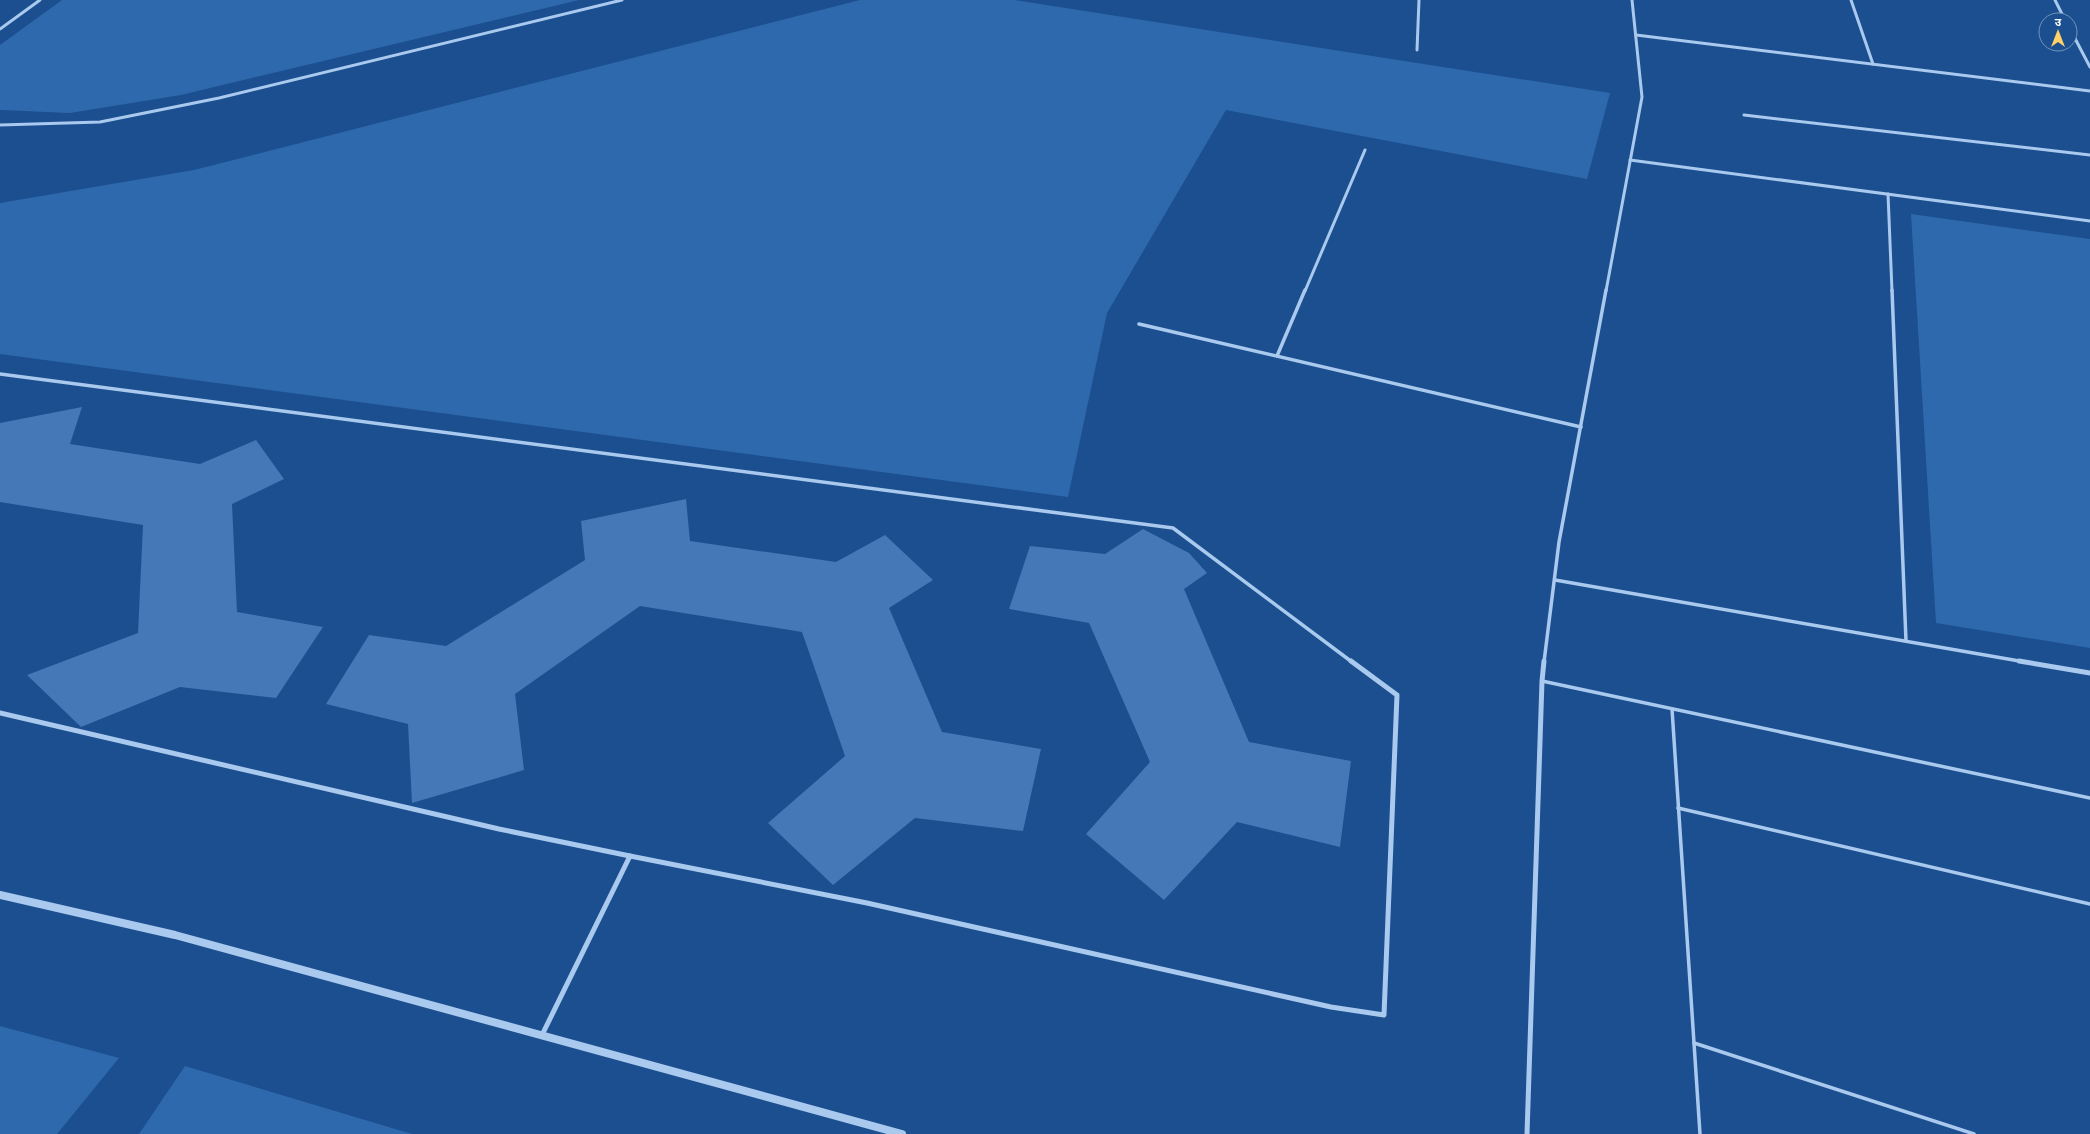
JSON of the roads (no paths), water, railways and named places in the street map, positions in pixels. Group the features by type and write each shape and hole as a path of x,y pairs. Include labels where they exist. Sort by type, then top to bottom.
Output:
{"street":[{"path":"0,28 40,0"},
{"path":"0,125 100,122 197,103 622,0"},
{"path":"1418,50 1419,0"},
{"path":"1527,1134 1542,681 1559,542 1642,98 1632,0"},
{"path":"1851,0 1873,64"},
{"path":"2055,0 2061,12"},
{"path":"1636,35 2090,91"},
{"path":"2078,44 2090,67"},
{"path":"1744,115 2090,155"},
{"path":"1277,356 1365,150"},
{"path":"1630,160 2090,222"},
{"path":"1888,194 1906,641"},
{"path":"1139,324 1581,427"},
{"path":"0,374 1173,528 1397,695 1384,1015 1331,1007 868,903 630,856 499,828 0,713"},
{"path":"1555,580 2090,673"},
{"path":"542,1035 630,856"},
{"path":"0,895 175,935 902,1134"}],"lane":[{"path":"1542,681 2090,798"},
{"path":"1672,709 1700,1134"},
{"path":"1678,808 2090,904"},
{"path":"1694,1044 1974,1134"}]}
